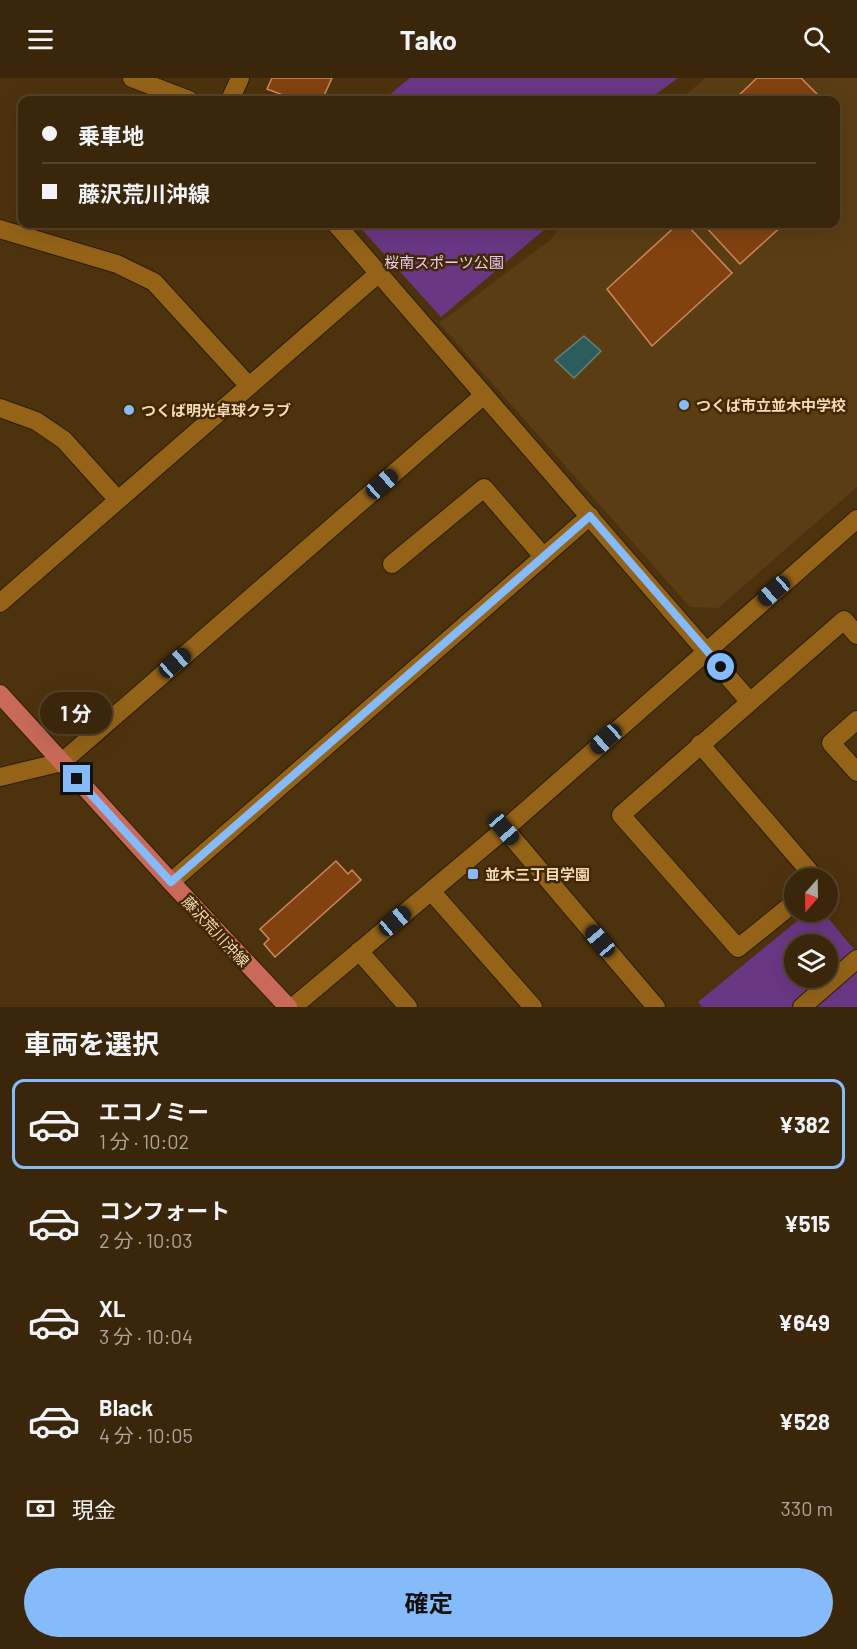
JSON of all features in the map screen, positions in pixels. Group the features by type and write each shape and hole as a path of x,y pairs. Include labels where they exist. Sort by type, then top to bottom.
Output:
{"main road":[{"name":"藤沢荒川沖線","path":"0,694 288,1007"}],"street":[{"path":"132,78 179,96"},
{"path":"232,96 240,78"},
{"path":"340,228 750,702"},
{"path":"0,229 117,264 154,282 249,386"},
{"path":"0,603 379,273"},
{"path":"0,777 62,762 484,395"},
{"path":"0,408 36,421 64,440 118,500"},
{"path":"392,564 484,488 543,556"},
{"path":"171,882 590,516"},
{"path":"293,1007 504,829 857,519"},
{"path":"784,911 738,948 621,814 850,615 857,635"},
{"path":"857,720 831,743 857,772"},
{"path":"700,744 807,868"},
{"path":"504,829 656,1007"},
{"path":"431,891 533,1007"},
{"path":"359,951 408,1007"},
{"path":"801,1007 857,959"}],"shaded area":[{"name":"つくば市立並木中学校","path":"705,78 857,78 857,487 718,608 690,607 439,323 550,240 560,228 840,228 840,96 685,96"}],"green space":[{"path":"410,78 678,78 653,96 388,96"},
{"name":"桜南スポーツ公園","path":"361,228 546,228 441,317"},
{"path":"796,922 831,922 857,953 857,1007 702,1007 698,1002"}],"water":[{"path":"584,336 601,351 574,378 555,360"}],"building":[{"path":"272,78 332,78 324,96 285,96 267,89"},
{"path":"757,78 801,78 819,96 738,96"},
{"path":"674,228 690,228 732,273 652,346 607,289"},
{"path":"707,228 780,228 740,264"},
{"path":"336,861 348,874 352,870 361,880 275,957 264,944 269,939 260,929"}],"place":[{"name":"つくば市立並木中学校","path":"684,405"},
{"name":"つくば明光卓球クラブ","path":"129,410"},
{"name":"並木三丁目学園","path":"473,874"}],"route":[{"path":"77,779 171,882 590,516 721,667"}]}
